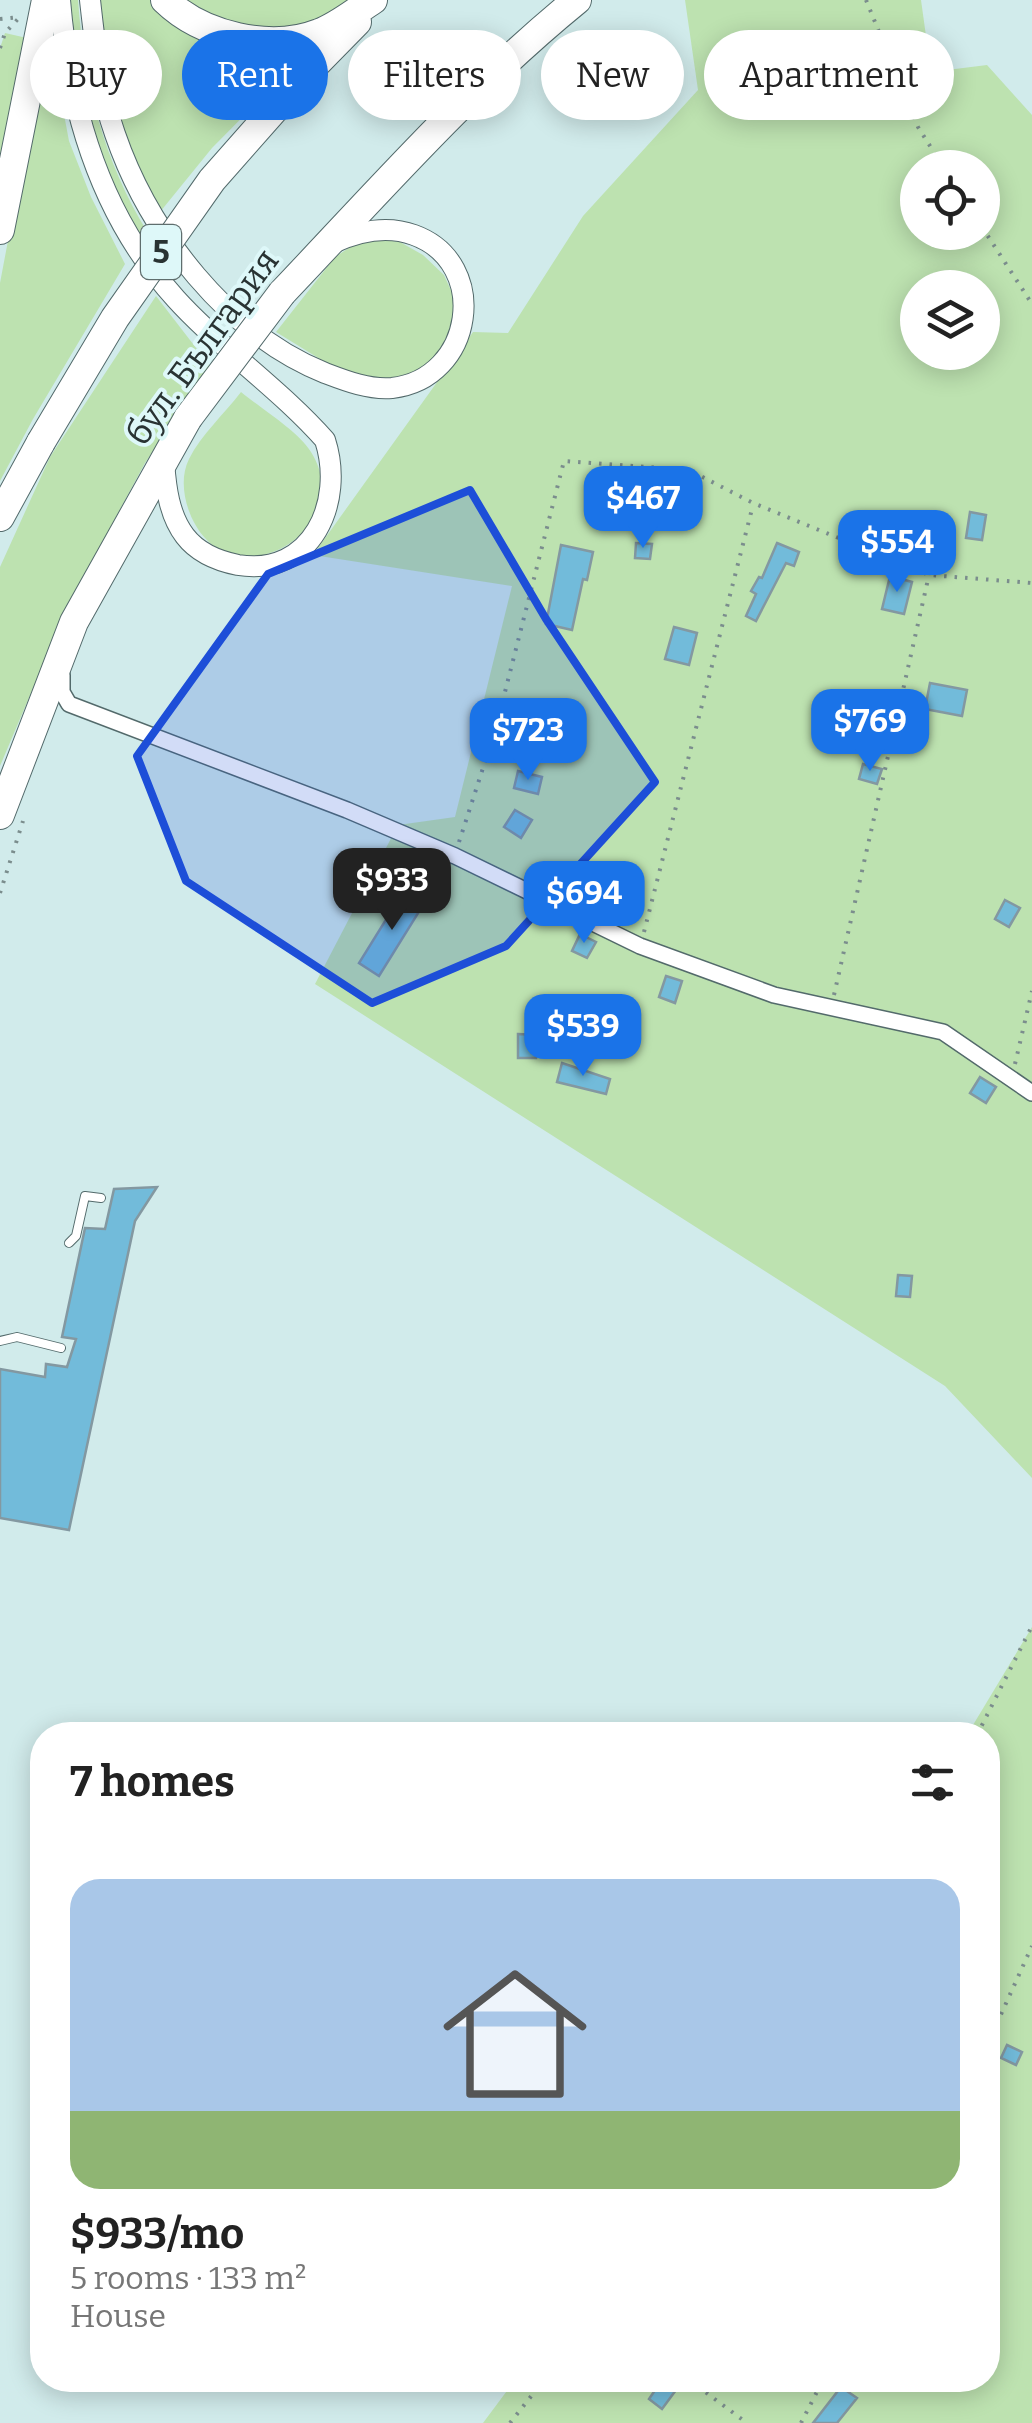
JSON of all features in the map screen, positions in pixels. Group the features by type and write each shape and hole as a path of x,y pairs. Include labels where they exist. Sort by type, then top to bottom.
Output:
{"highway":[{"path":"0,230 46,0"},
{"path":"165,0 215,31 265,40 320,33 376,0"},
{"name":"5","path":"0,517 115,318 212,180 376,0"},
{"name":"бул. България","path":"0,816 66,641 188,418 282,294 398,167 518,48 577,0"}],"main road":[{"path":"60,0 77,116 124,226 174,298 325,440 332,464 332,486 325,514 315,534 299,552 278,562 251,567 224,562 201,552 185,536 173,514 164,458"},
{"path":"90,0 103,90 114,134 162,228 218,298 257,336 317,370 348,382 392,388 426,379 443,366 463,324 464,302 452,266 438,250 418,236 395,230 352,234 327,246"}],"street":[{"path":"66,641 61,679 68,704"},
{"path":"68,704 347,810 455,856 640,946 774,995 944,1032 1032,1093"},
{"path":"30,733 68,704"}],"lane":[{"path":"70,1243 76,1236 85,1196 100,1198"},
{"path":"0,1341 17,1337 61,1348"}],"path":[{"path":"0,48 4,33 18,19 23,0"},
{"path":"866,0 918,127 933,150"},
{"path":"0,18 18,19"},
{"path":"997,250 1032,304"},
{"path":"455,856 495,731 564,461 689,470 753,503 929,575 1032,583"},
{"path":"640,946 753,503"},
{"path":"831,1008 929,575"},
{"path":"1012,1079 1032,991"},
{"path":"984,1722 1032,1626"},
{"path":"1000,2017 1032,1946"},
{"path":"510,2423 535,2392"},
{"path":"704,2392 747,2423"},
{"path":"800,2423 817,2392"}],"highlighted area":[{"path":"470,490 546,619 655,782 506,946 372,1003 186,881 137,756 268,574"}],"green space":[{"path":"66,0 78,0 81,30 70,30"},
{"path":"99,0 154,0 162,8 259,30 182,30 182,120 240,120 160,212 117,120 162,120 162,30 103,30"},
{"path":"181,0 354,0 301,28 244,30"},
{"path":"685,0 921,0 925,30 704,30 704,120 954,120 954,69 987,65 1032,115 1032,1478 945,1386 315,984 398,825 455,817 512,586 313,555 473,332 508,333 583,216 671,120 684,120 684,105 698,90"},
{"path":"5,33 27,38 0,174 0,48"},
{"path":"31,120 65,120 91,197 125,264 0,481 0,283"},
{"path":"86,120 99,120 119,178 148,233 140,247"},
{"path":"358,242 400,242 423,255 444,275 454,297 451,342 425,372 382,383 333,367 276,332 335,257"},
{"path":"156,296 210,366 145,463 68,606 0,766 0,567 50,457"},
{"path":"241,392 305,444 322,481 318,508 304,531 282,548 257,556 230,554 207,540 189,511 184,492 185,472 194,450"},
{"path":"1032,1627 1032,2423 483,2423 506,2392 1000,2392 1000,1722 975,1722"}],"building":[{"path":"970,512 986,515 982,540 966,538"},
{"path":"636,543 652,544 650,559 635,558"},
{"path":"777,543 799,552 794,566 786,563 756,621 746,616 756,594 751,591 762,578"},
{"path":"561,545 593,552 572,630 546,624"},
{"path":"890,576 912,582 904,614 882,609"},
{"path":"674,627 697,633 689,665 665,659"},
{"path":"930,683 967,690 962,716 925,709"},
{"path":"866,720 887,725 882,743 861,737"},
{"path":"863,764 882,769 877,784 859,779"},
{"path":"518,771 542,777 538,794 514,788"},
{"path":"515,810 532,820 521,838 504,827"},
{"path":"405,889 425,902 379,976 359,963"},
{"path":"1005,900 1020,908 1009,927 995,919"},
{"path":"580,934 596,942 587,958 572,951"},
{"path":"666,976 682,981 675,1003 659,997"},
{"path":"518,1034 537,1035 536,1058 518,1058"},
{"path":"562,1063 610,1079 606,1094 557,1082"},
{"path":"980,1077 996,1087 986,1103 970,1093"},
{"path":"157,1187 135,1221 69,1530 0,1518 0,1369 45,1377 46,1364 67,1367 76,1339 62,1337 85,1228 105,1229 114,1189"},
{"path":"898,1275 912,1276 910,1297 896,1296"},
{"path":"1007,2045 1022,2052 1016,2065 1001,2058"},
{"path":"654,2392 675,2392 662,2409 649,2399"},
{"path":"837,2392 848,2392 857,2398 837,2423 813,2423"}]}
